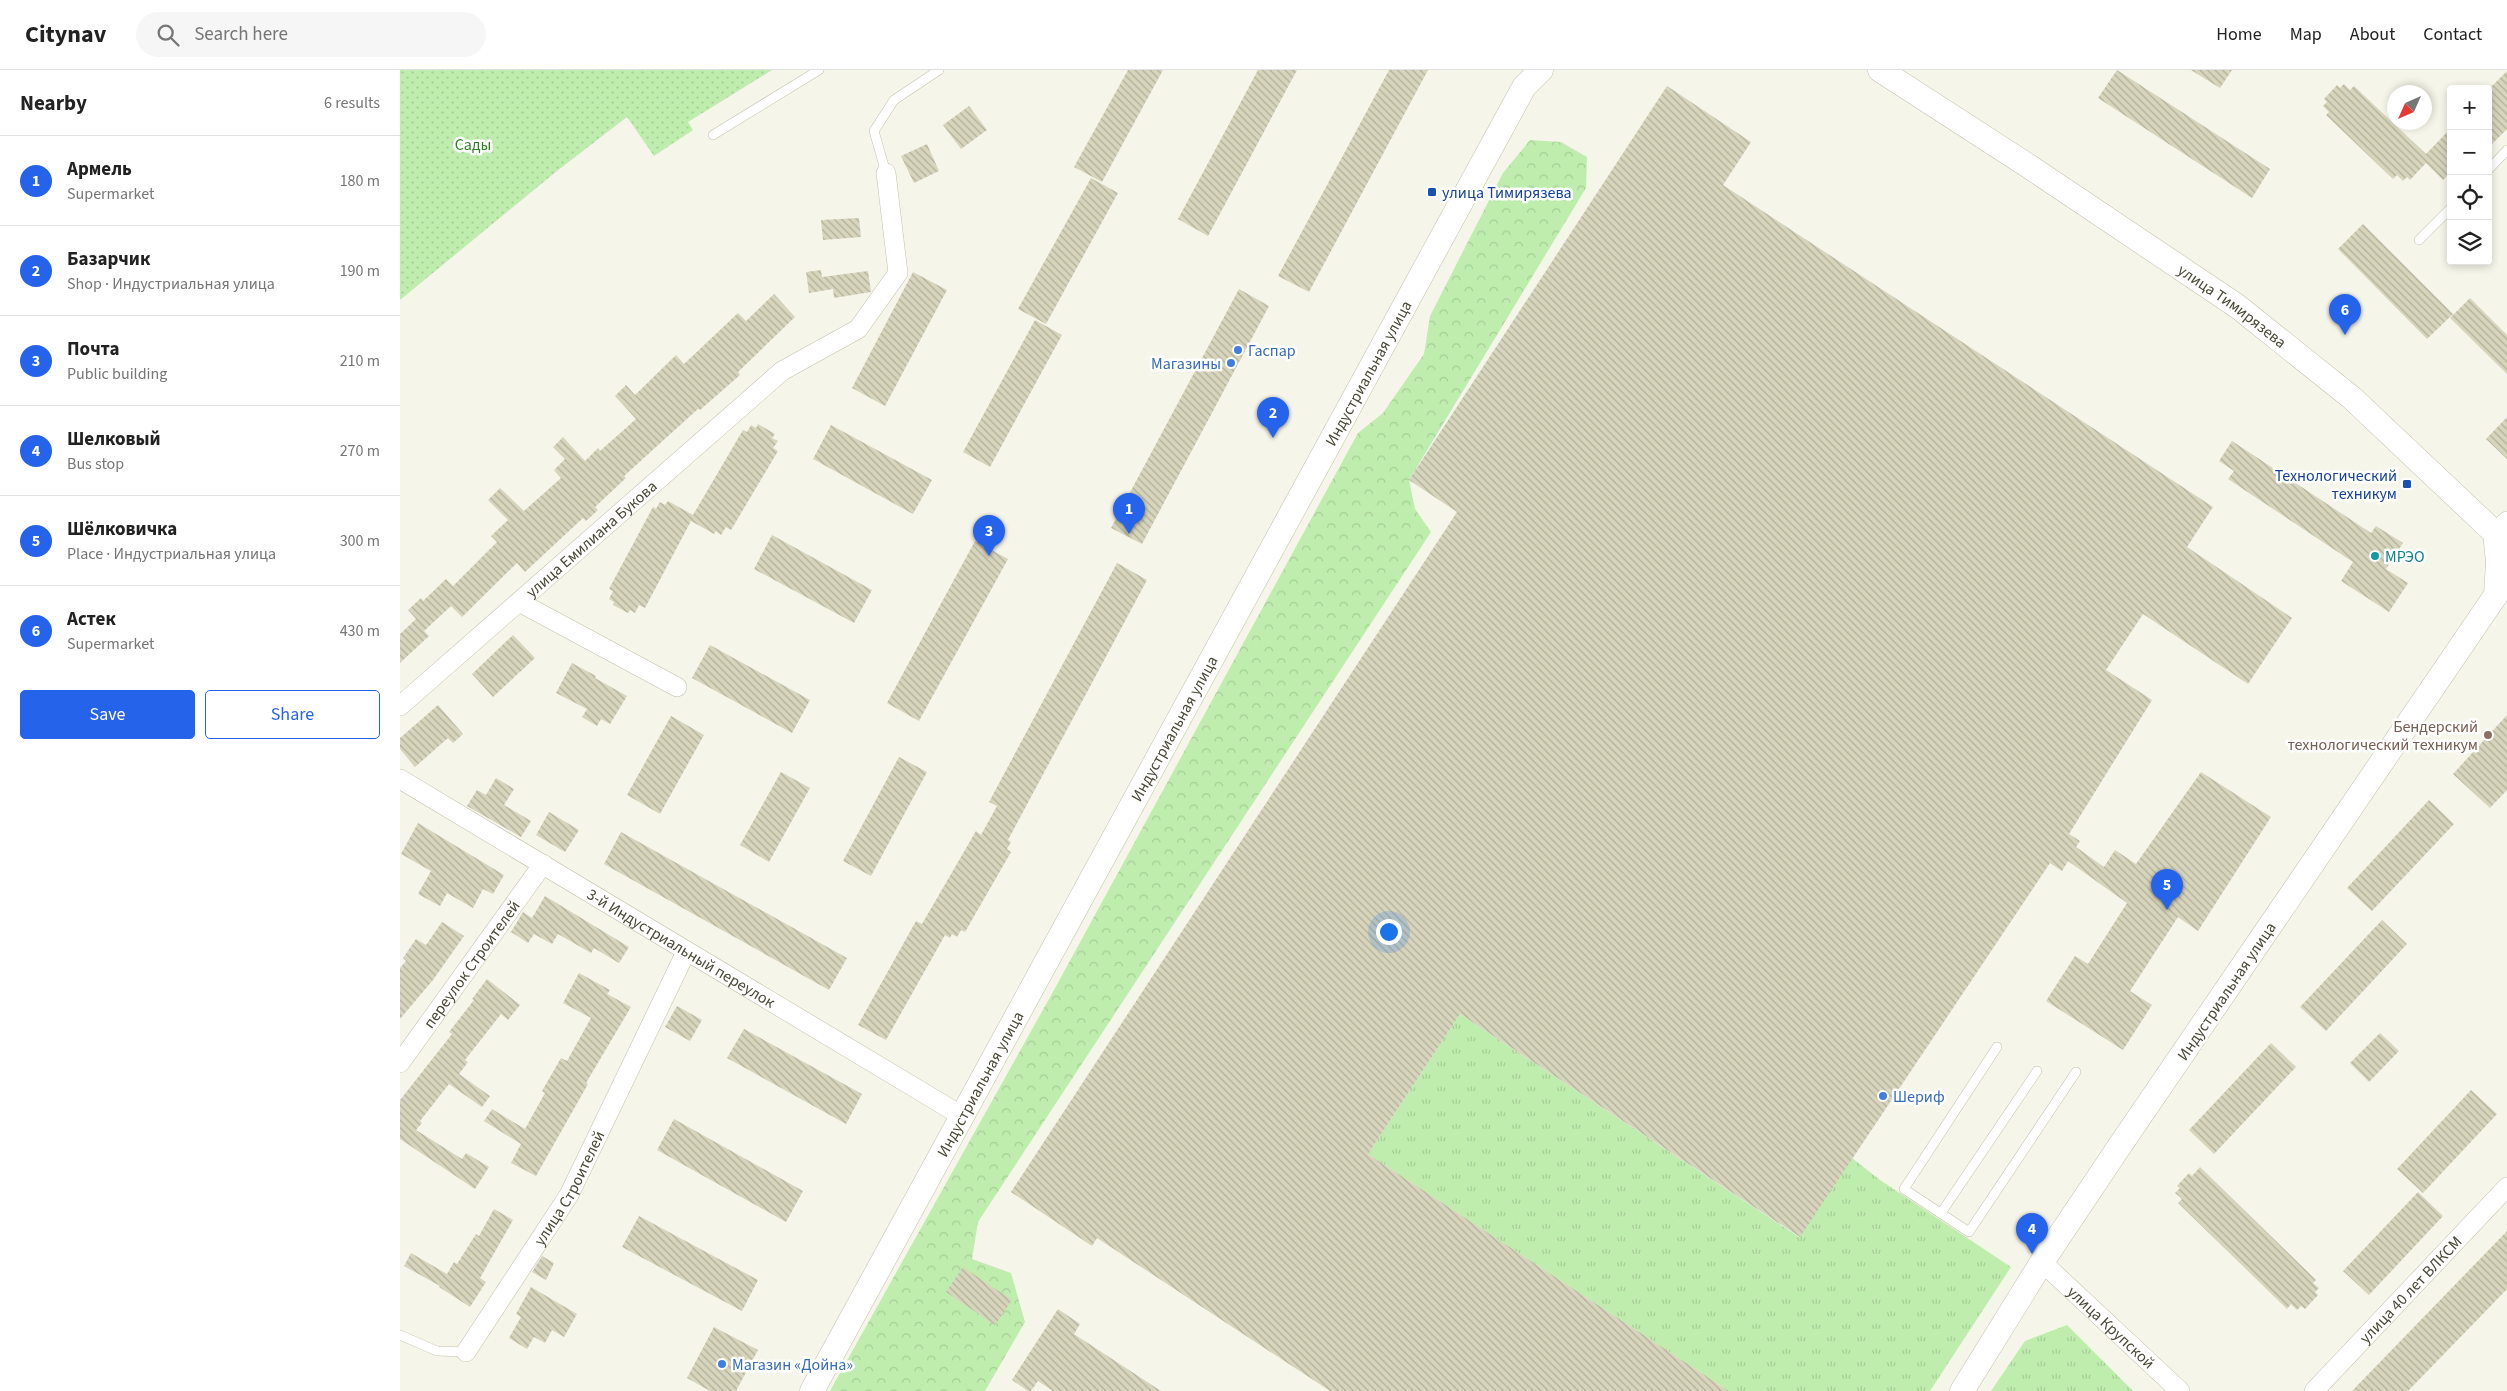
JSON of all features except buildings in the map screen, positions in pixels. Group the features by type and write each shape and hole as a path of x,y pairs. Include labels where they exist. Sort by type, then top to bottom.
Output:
{"street":[{"name":"Индустриальная улица","path":"812,1391 1524,87 1541,70"},
{"name":"улица Тимирязева","path":"1880,70 2030,167 2237,306 2352,398 2501,527 2498,562 2502,598"},
{"name":"улица Емилиана Букова","path":"400,706 782,371 858,329 898,273 886,173"},
{"name":"Индустриальная улица","path":"1962,1391 2042,1262 2502,598"},
{"path":"519,602 677,687"},
{"name":"3-й Индустриальный переулок","path":"400,779 962,1116"},
{"name":"переулок Строителей","path":"400,1063 542,864"},
{"name":"улица Строителей","path":"466,1352 569,1195 686,952"},
{"name":"улица 40 лет ВЛКСМ","path":"2314,1391 2507,1187"},
{"name":"улица Крупской","path":"2042,1262 2180,1391"}],"lane":[{"path":"713,135 819,70"},
{"path":"886,173 874,131 894,100 939,70"},
{"path":"2492,166 2507,150"},
{"path":"2419,240 2447,212"},
{"path":"1997,1047 1904,1188 1969,1232 2076,1072"},
{"path":"1941,1214 2037,1072"},
{"name":"улица Строителей","path":"400,1335 437,1351 466,1352"}],"green space":[{"name":"Сады","path":"400,70 772,70 688,122 693,130 654,156 627,117 557,171 400,300"},
{"path":"1530,140 1561,142 1587,157 1586,188 1409,480 1415,509 1431,532 978,1222 972,1259 1011,1273 1025,1322 985,1391 830,1391 1054,990 1358,433 1383,413 1424,354 1430,316 1503,173"},
{"path":"1460,1014 1799,1237 1852,1158 1880,1180 2011,1267 1930,1391 1729,1391 1368,1154"},
{"path":"2067,1325 2133,1391 1991,1391 2025,1341"}],"place":[{"name":"улица Тимирязева","path":"1432,192"},
{"name":"Астек","path":"2345,335"},
{"name":"Гаспар","path":"1238,350"},
{"name":"Магазины","path":"1231,363"},
{"name":"Базарчик","path":"1273,438"},
{"name":"Технологический техникум","path":"2407,484"},
{"name":"Армель","path":"1129,534"},
{"name":"Почта","path":"989,556"},
{"name":"МРЭО","path":"2375,556"},
{"name":"Бендерский технологический техникум","path":"2488,735"},
{"name":"Шёлковичка","path":"2167,910"},
{"name":"Шериф","path":"1883,1096"},
{"name":"Шелковый","path":"2032,1254"},
{"name":"Магазин «Дойна»","path":"722,1364"}]}
